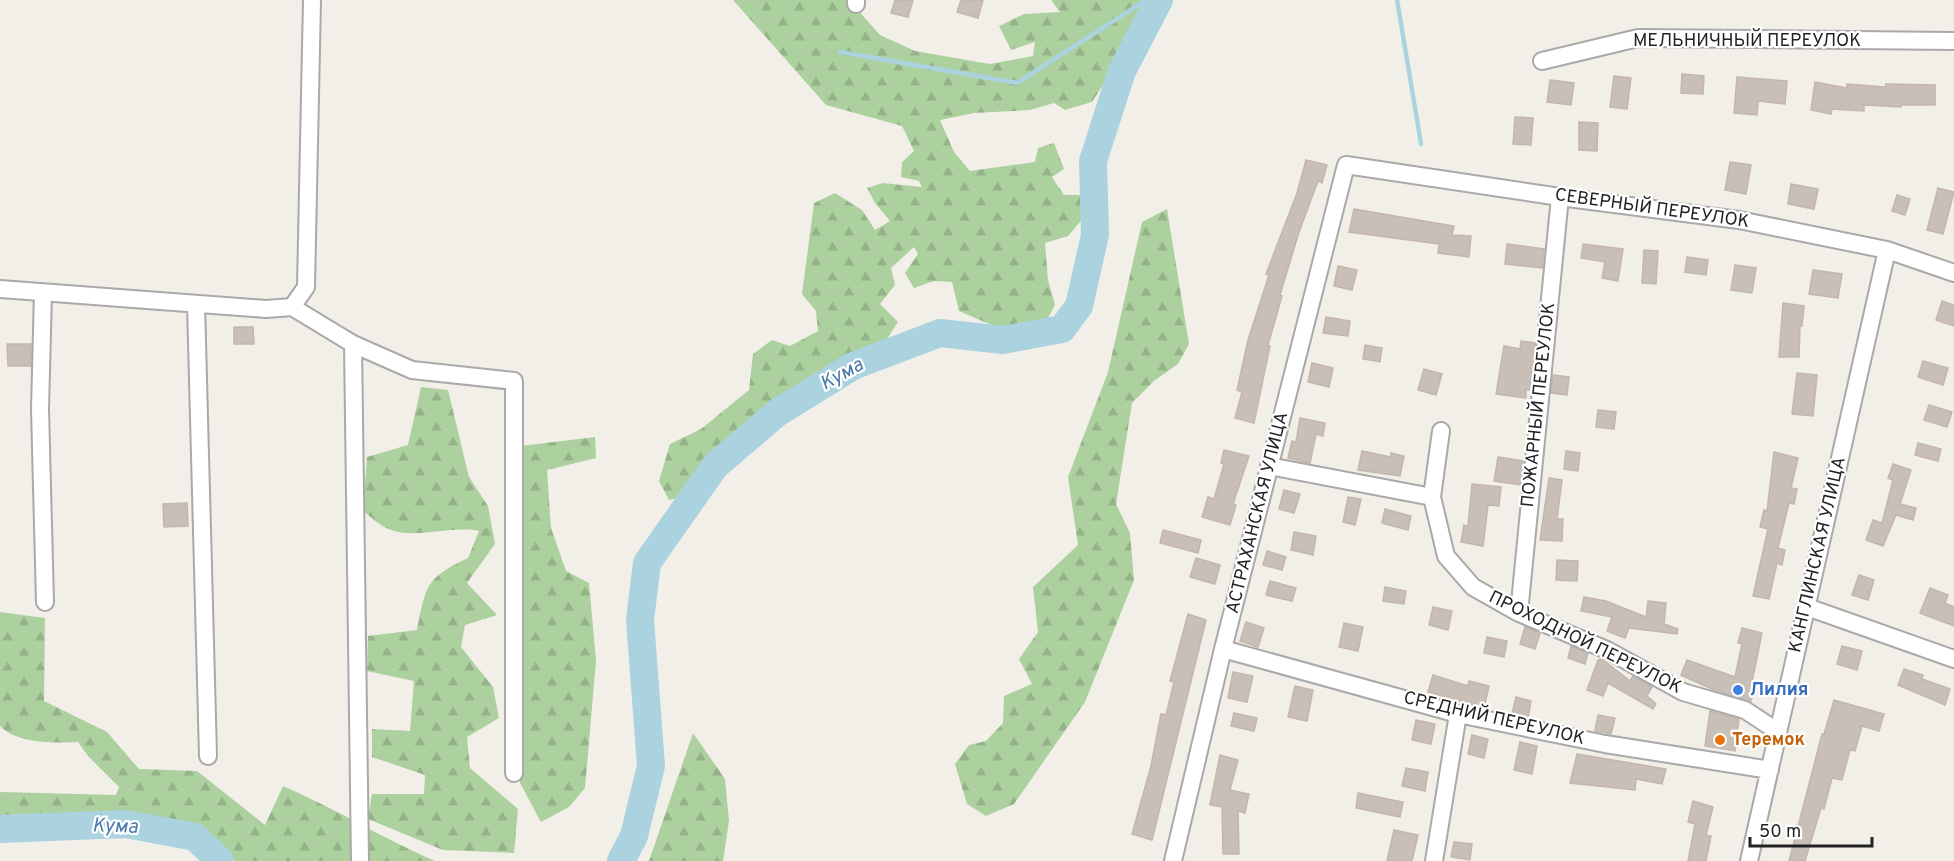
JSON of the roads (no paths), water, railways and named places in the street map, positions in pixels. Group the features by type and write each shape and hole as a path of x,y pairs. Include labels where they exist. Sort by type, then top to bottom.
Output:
{"street":[{"path":"292,306 306,287 312,0"},
{"name":"МЕЛЬНИЧНЫЙ ПЕРЕУЛОК","path":"1542,62 1638,38 1954,41"},
{"name":"СЕВЕРНЫЙ ПЕРЕУЛОК","path":"1346,165 1560,197 1739,220 1887,250 1954,273"},
{"name":"АСТРАХАНСКАЯ УЛИЦА","path":"1173,861 1223,649 1346,165"},
{"name":"ПОЖАРНЫЙ ПЕРЕУЛОК","path":"1519,613 1560,197"},
{"name":"КАНГЛИНСКАЯ УЛИЦА","path":"1749,861 1887,250"},
{"path":"0,289 266,309 292,306 353,344 412,370 514,381 514,773"},
{"path":"43,292 40,410 45,602"},
{"path":"196,304 208,756"},
{"path":"353,344 360,861"},
{"path":"1269,466 1432,497 1441,431"},
{"name":"ПРОХОДНОЙ ПЕРЕУЛОК","path":"1432,497 1446,556 1473,587 1519,613 1607,650 1683,692 1745,710 1777,730"},
{"path":"1807,607 1954,659"},
{"name":"СРЕДНИЙ ПЕРЕУЛОК","path":"1223,649 1458,714 1605,744 1770,770"},
{"path":"1434,861 1458,714"}],"waterway":[{"path":"840,52 1017,83 1146,0"},
{"name":"Кума","path":"621,861 634,836 651,766 640,620 647,563 715,466 777,413 853,366 940,333 1003,340 1062,329 1079,306 1095,235 1093,161 1122,71 1159,0"},
{"path":"1397,0 1421,144"},
{"name":"Кума","path":"0,829 126,824 195,837 220,861"}],"place":[{"name":"Лилия","path":"1738,690"},
{"name":"Теремок","path":"1720,740"}]}
